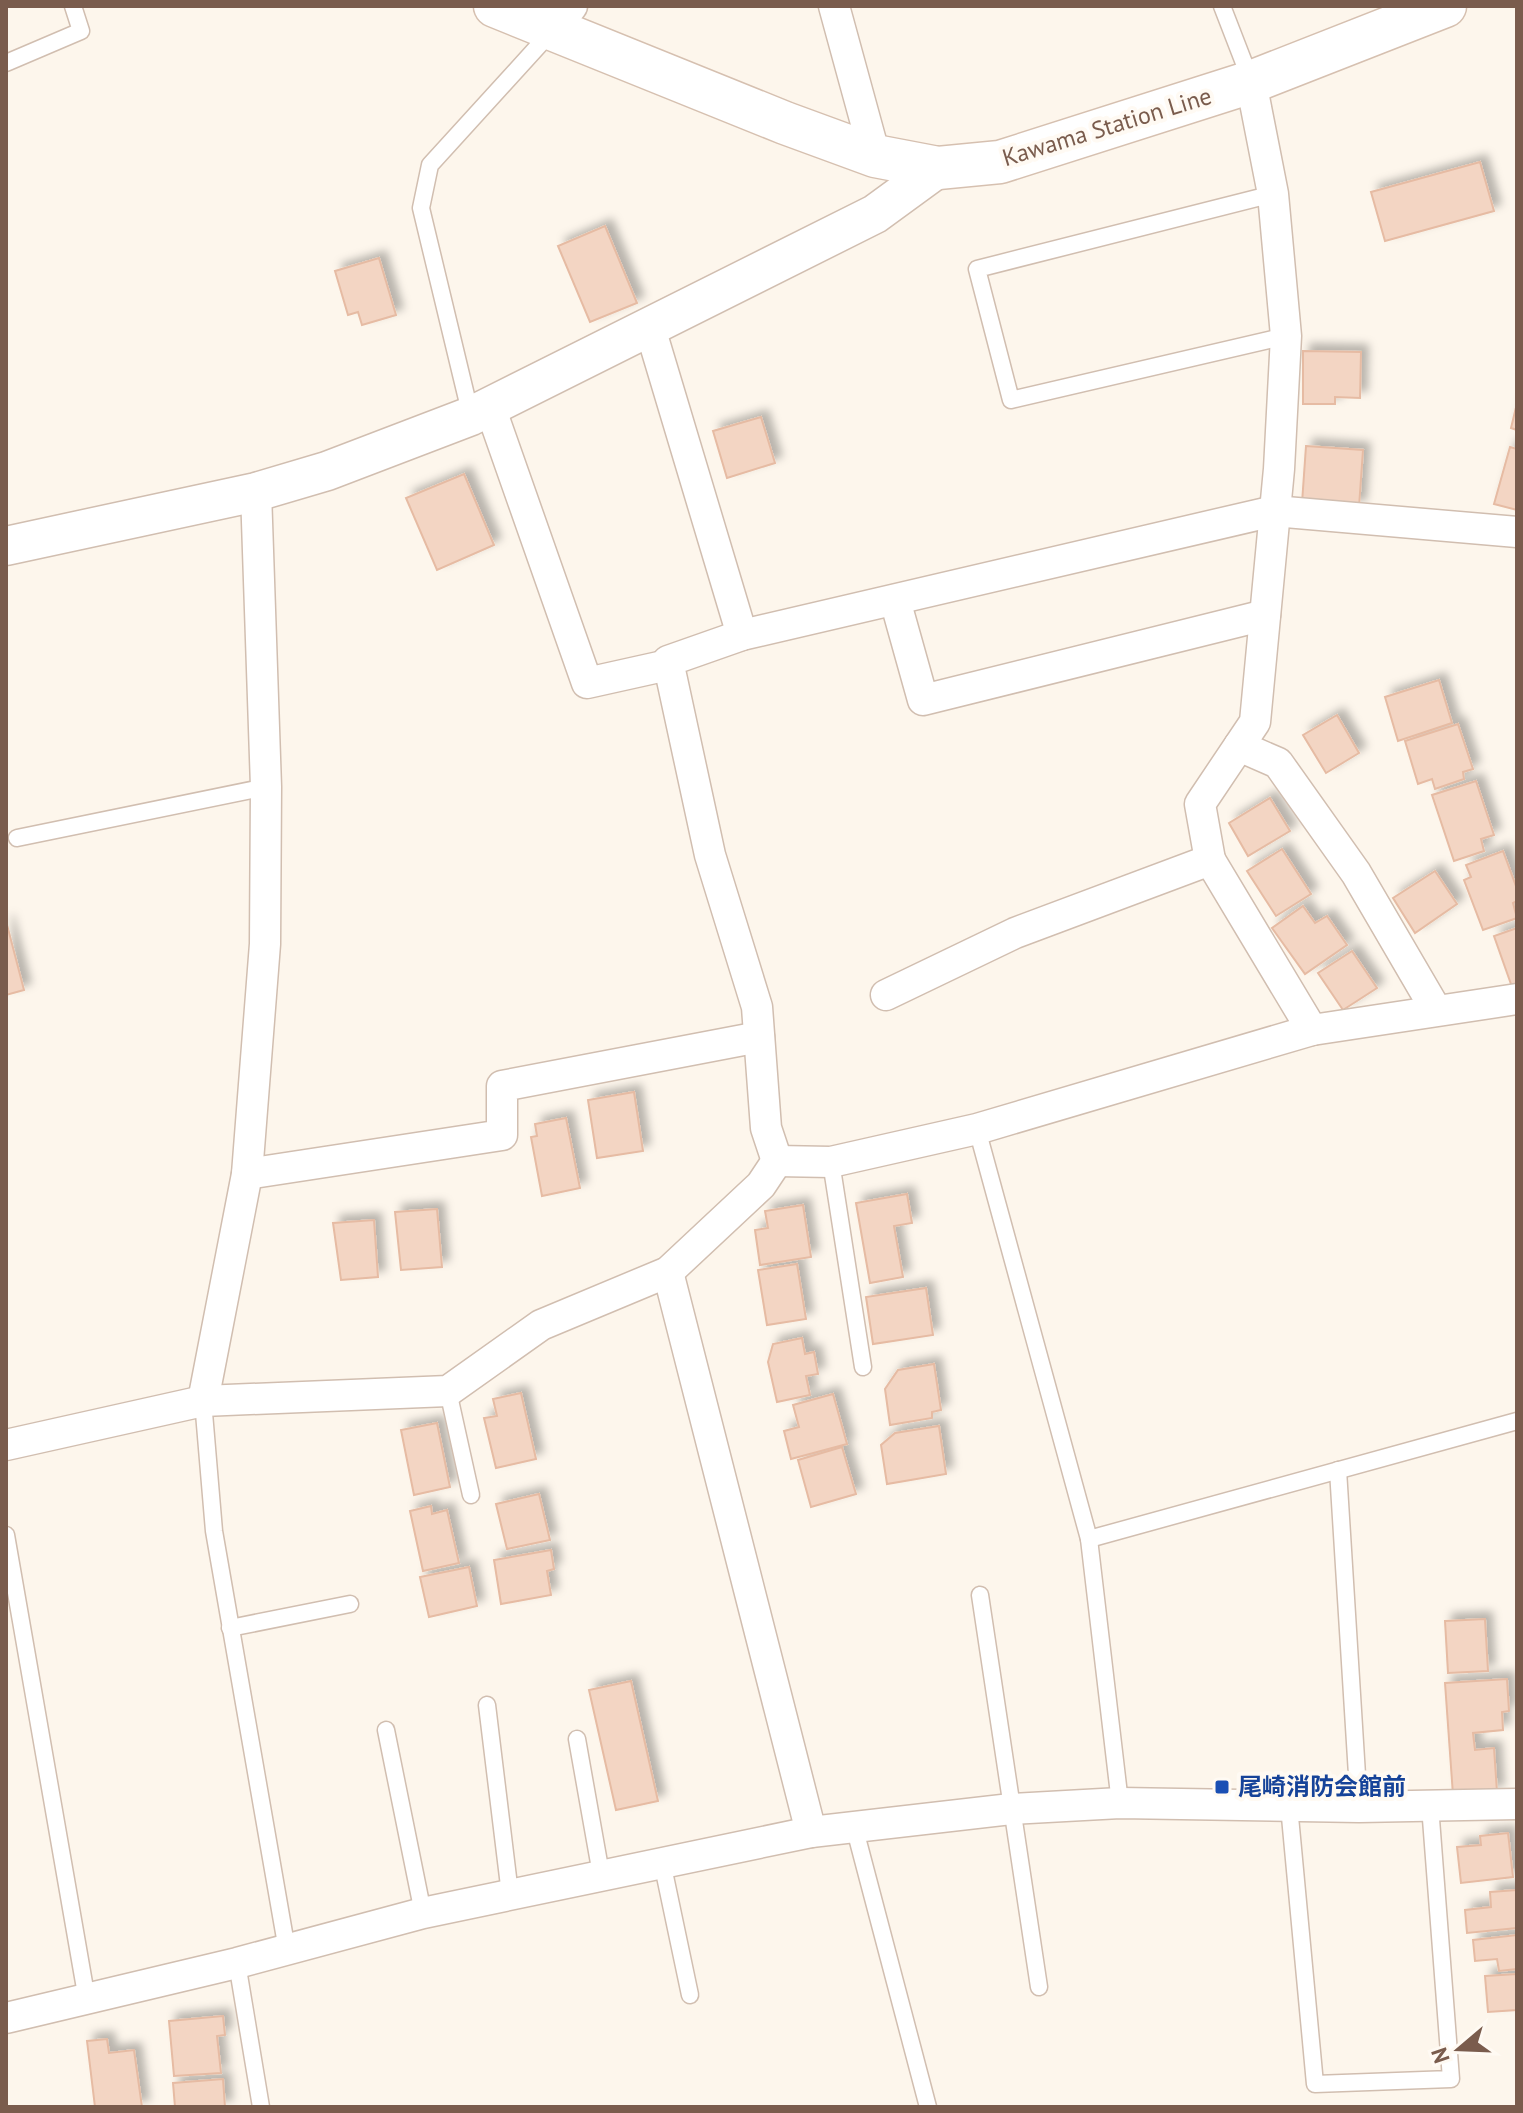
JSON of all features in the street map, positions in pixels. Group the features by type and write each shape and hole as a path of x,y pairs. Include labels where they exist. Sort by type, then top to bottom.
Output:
{"main road":[{"name":"Kawama Station Line","path":"495,6 563,17 785,123 875,156 938,168 1000,162 1251,82 1445,6"}],"street":[{"path":"834,6 875,156"},
{"path":"1251,82 1273,194 1286,336 1274,511 1255,722 1200,804 1210,860 1312,1030"},
{"path":"6,546 256,492 342,466 481,412 875,214 938,168"},
{"path":"650,328 742,635"},
{"path":"481,412 587,683 668,665"},
{"path":"203,1401 247,1174 265,944 266,787 256,492"},
{"path":"777,1161 766,1128 757,1007 710,855 668,661 742,635 1274,511 1517,532"},
{"path":"895,600 923,700 1265,615"},
{"path":"1239,746 1278,763 1356,873 1436,1010"},
{"path":"886,995 1015,933 1210,860"},
{"path":"777,1161 831,1162 977,1129 1312,1030 1517,999"},
{"path":"247,1174 502,1135 502,1086 759,1037"},
{"path":"6,1445 203,1401 448,1391 541,1325 668,1272 761,1185 777,1161"},
{"path":"668,1272 811,1832"},
{"path":"6,2018 237,1963 423,1913 811,1832 1011,1809 1120,1803 1359,1807 1517,1804"}],"lane":[{"path":"6,63 81,31 73,6"},
{"path":"1222,6 1251,82"},
{"path":"481,412 421,208 430,165 563,17"},
{"path":"1273,194 977,269 1011,400 1286,336"},
{"path":"17,838 266,787"},
{"path":"977,1129 1089,1539 1120,1803"},
{"path":"831,1162 863,1367"},
{"path":"448,1391 471,1495"},
{"path":"203,1401 214,1531 287,1950"},
{"path":"1089,1539 1517,1421"},
{"path":"1338,1470 1359,1807"},
{"path":"6,1535 87,2000"},
{"path":"980,1595 1039,1987"},
{"path":"230,1628 350,1604"},
{"path":"487,1705 510,1894"},
{"path":"386,1730 423,1913"},
{"path":"577,1739 601,1874"},
{"path":"1289,1806 1315,2084 1451,2079 1430,1806"},
{"path":"854,1826 928,2107"},
{"path":"662,1862 690,1995"},
{"path":"237,1963 261,2107"}],"building":[{"path":"1480,162 1494,211 1385,241 1371,192"},
{"path":"605,226 637,303 590,322 558,246"},
{"path":"379,258 396,315 362,325 358,312 348,315 335,271"},
{"path":"1303,351 1361,352 1360,398 1335,397 1335,404 1303,404"},
{"path":"1517,403 1517,430 1511,428"},
{"path":"761,417 775,463 727,478 713,431"},
{"path":"1306,446 1363,450 1359,507 1302,503"},
{"path":"1510,447 1517,449 1517,510 1494,504"},
{"path":"464,474 494,545 437,570 406,498"},
{"path":"1439,680 1452,723 1398,741 1385,697"},
{"path":"1337,715 1359,753 1326,773 1303,735"},
{"path":"1458,724 1473,769 1463,772 1464,779 1435,789 1432,779 1418,784 1405,741"},
{"path":"1476,781 1494,835 1481,839 1484,851 1454,861 1432,795"},
{"path":"1270,798 1290,831 1248,856 1229,823"},
{"path":"1282,849 1311,894 1276,916 1247,871"},
{"path":"1503,851 1517,889 1517,901 1513,903 1517,918 1483,930 1464,880 1471,877 1466,865"},
{"path":"1435,871 1457,904 1415,933 1393,898"},
{"path":"1303,906 1315,923 1327,916 1347,945 1305,974 1272,928"},
{"path":"6,921 24,990 6,995"},
{"path":"1517,928 1517,985 1512,987 1494,936"},
{"path":"1352,951 1377,988 1343,1010 1318,973"},
{"path":"634,1092 643,1151 597,1158 588,1100"},
{"path":"566,1118 580,1188 542,1196 531,1137 537,1136 535,1124"},
{"path":"907,1194 912,1223 894,1226 903,1277 870,1283 856,1203"},
{"path":"803,1205 811,1257 760,1265 755,1230 768,1228 765,1211"},
{"path":"437,1209 442,1267 401,1270 395,1212"},
{"path":"374,1220 378,1277 341,1280 333,1223"},
{"path":"797,1264 806,1319 767,1325 758,1270"},
{"path":"926,1288 933,1335 873,1344 866,1297"},
{"path":"802,1338 805,1354 814,1352 818,1374 806,1376 810,1395 777,1402 768,1362 773,1344"},
{"path":"934,1364 941,1410 932,1412 932,1418 890,1425 885,1389 898,1370"},
{"path":"521,1393 536,1459 496,1468 484,1418 497,1416 493,1399"},
{"path":"833,1394 847,1444 791,1459 784,1431 799,1427 793,1405"},
{"path":"437,1423 450,1487 414,1495 401,1430"},
{"path":"939,1426 946,1474 887,1484 881,1445 895,1433"},
{"path":"842,1447 856,1494 811,1507 798,1460"},
{"path":"539,1494 550,1540 507,1549 496,1504"},
{"path":"431,1506 432,1514 447,1510 459,1563 423,1571 410,1511"},
{"path":"551,1550 554,1569 547,1571 551,1595 501,1604 494,1560"},
{"path":"469,1567 477,1606 429,1617 420,1577"},
{"path":"1485,1619 1488,1671 1448,1673 1445,1621"},
{"path":"1507,1679 1509,1711 1502,1712 1503,1730 1473,1733 1475,1750 1494,1748 1497,1792 1453,1795 1445,1683"},
{"path":"631,1681 658,1801 616,1810 589,1690"},
{"path":"1508,1833 1513,1877 1461,1883 1457,1847 1481,1845 1480,1836"},
{"path":"1517,1890 1517,1928 1467,1933 1465,1910 1491,1907 1490,1892"},
{"path":"1517,1935 1517,1969 1499,1971 1497,1959 1475,1961 1473,1940"},
{"path":"1517,1974 1517,2010 1488,2012 1485,1976"},
{"path":"223,2016 225,2035 217,2036 221,2073 174,2076 169,2021"},
{"path":"107,2039 109,2053 134,2050 142,2107 95,2107 87,2041"},
{"path":"223,2079 225,2107 175,2107 173,2083"}],"place":[{"name":"尾崎消防会館前","path":"1222,1787"}]}
